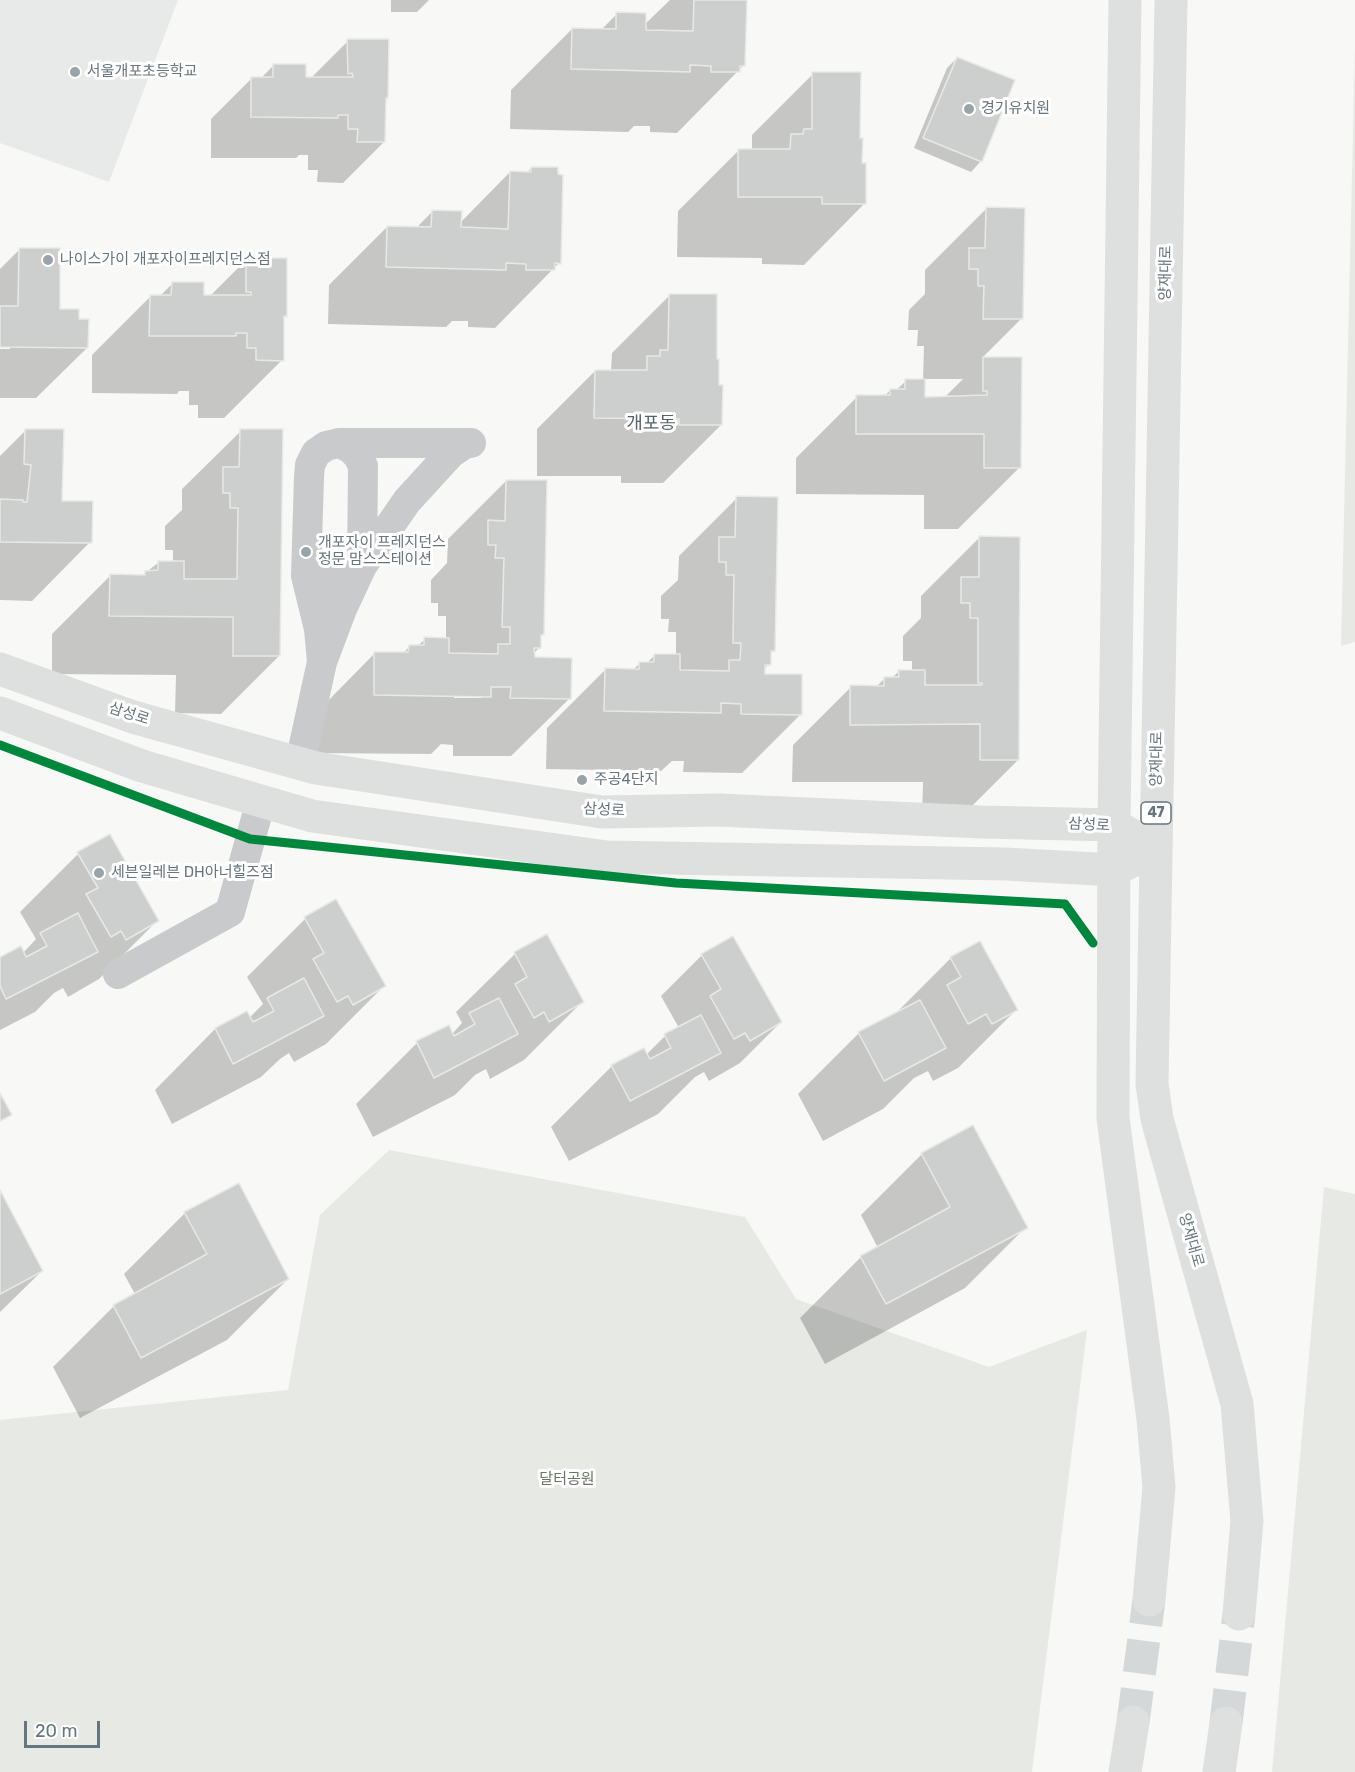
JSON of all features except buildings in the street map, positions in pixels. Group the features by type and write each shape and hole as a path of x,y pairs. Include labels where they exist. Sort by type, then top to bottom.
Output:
{"main road":[{"path":"1125,0 1114,825 1113,1118 1153,1419 1159,1487 1149,1600"},
{"name":"양재대로","path":"1172,0 1152,1084 1157,1119 1236,1404 1247,1521 1239,1614"},
{"name":"삼성로","path":"0,669 133,717 316,768 383,780 602,812 719,810 981,822 1114,825 1155,849"},
{"path":"0,713 142,766 312,816 607,857 994,864 1114,870 1155,849"},
{"path":"1125,1772 1133,1722"},
{"path":"1220,1772 1226,1723"}],"lane":[{"path":"339,443 350,448 358,456 363,466 362,566"},
{"path":"339,443 476,443 450,453 413,494 385,532 362,566 342,609 322,662 319,628 309,598 306,576 309,477 310,465 316,453 326,446 339,443"},
{"path":"300,763 322,662 332,576"},
{"path":"118,974 230,912 261,801"}],"shaded area":[{"name":"서울개포초등학교","path":"0,0 178,0 109,182 0,143"}],"green space":[{"path":"1355,46 1355,642 1341,646"},
{"name":"달터공원","path":"389,1150 745,1217 796,1299 989,1367 1087,1330 1032,1772 0,1772 0,1420 288,1390 320,1215"},
{"path":"1324,1187 1355,1194 1355,1772 1272,1772"}],"tunnel":[{"path":"1133,1722 1149,1600"},
{"path":"1226,1723 1239,1614"}],"cycle path":[{"path":"0,745 250,839 676,883 1065,904 1093,943"}],"place":[{"name":"서울개포초등학교","path":"75,72"},
{"name":"경기유치원","path":"969,109"},
{"name":"나이스가이 개포자이프레지던스점","path":"48,260"},
{"name":"개포자이 프레지던스 정문 맘스스테이션","path":"306,552"},
{"name":"주공4단지","path":"582,780"},
{"name":"세븐일레븐 DH아너힐즈점","path":"99,873"}],"district":[{"name":"개포동","path":"651,424"}]}
